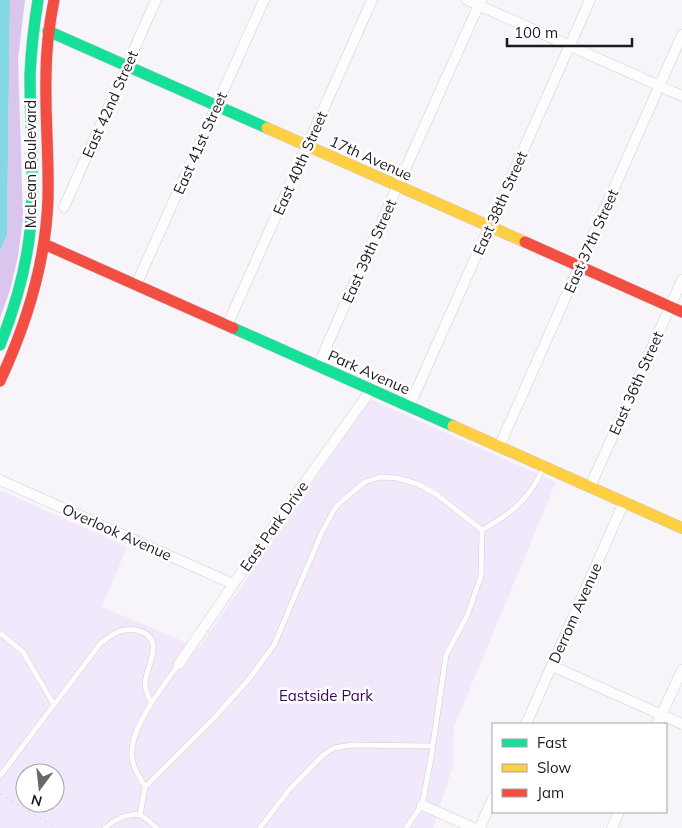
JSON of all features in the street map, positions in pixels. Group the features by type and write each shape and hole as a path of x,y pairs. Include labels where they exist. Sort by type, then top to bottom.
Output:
{"street":[{"name":"McLean Boulevard","path":"0,345 18,293 30,232 32,187 30,64 32,33 38,0"},
{"name":"McLean Boulevard","path":"0,381 14,353 33,297 44,244 48,195 44,95 48,31 54,0"},
{"name":"East 42nd Street","path":"64,207 156,0"},
{"name":"East 41st Street","path":"136,285 264,0"},
{"name":"East 40th Street","path":"227,326 372,0"},
{"path":"467,0 480,3 682,96"},
{"name":"East 38th Street","path":"409,407 590,0"},
{"name":"East 39th Street","path":"318,366 480,3"},
{"name":"17th Avenue","path":"48,31 682,312"},
{"name":"East 37th Street","path":"499,447 682,35"},
{"name":"Park Avenue","path":"44,244 682,527"},
{"name":"East 36th Street","path":"590,487 682,280"},
{"name":"East Park Drive","path":"179,664 233,584 371,390"},
{"name":"Overlook Avenue","path":"0,480 233,584"},
{"name":"Derrom Avenue","path":"526,723 624,502"},
{"path":"552,666 659,719 682,724"},
{"path":"659,719 682,670"},
{"path":"480,828 492,800"},
{"path":"422,805 474,828"},
{"path":"612,828 619,813"}],"lane":[{"path":"482,530 510,513 520,504 539,477 543,466"},
{"path":"140,815 145,787 215,717 249,679 274,645 322,532 335,508 351,493 366,482 380,477 397,478 418,484 436,494 482,530"},
{"path":"406,828 422,805 433,746 446,655 467,616 481,576 482,530"},
{"path":"0,776 100,644 118,631 129,629 144,633 153,643 152,656 145,681 146,692 151,702"},
{"path":"0,633 23,652 54,705"},
{"path":"145,787 133,763 134,738 151,702 179,664"},
{"path":"260,828 289,790 323,755 334,748 352,745 433,746"},
{"path":"105,828 112,822 126,816 140,815 157,828"}],"path":[{"path":"0,794 56,828"}],"green space":[{"name":"Eastside Park","path":"370,399 556,482 454,727 453,766 433,828 0,828 0,490 127,547 102,607 199,648"}],"shaded area":[{"path":"10,0 25,0 18,59 23,219 18,256 10,290 0,318 0,251 7,235"}],"water":[{"path":"0,0 10,0 7,235 0,251"}],"traffic: fast":[{"path":"0,345 20,284 29,236 33,184 30,76 38,0"},
{"path":"48,31 267,128"},
{"path":"233,328 453,426"}],"traffic: slow":[{"path":"267,128 525,242"},
{"path":"453,426 682,528"}],"traffic: jam":[{"path":"0,381 27,314 39,269 43,245 48,198 47,57 49,28 54,0"},
{"path":"525,242 682,312"},
{"path":"44,244 233,328"}]}
